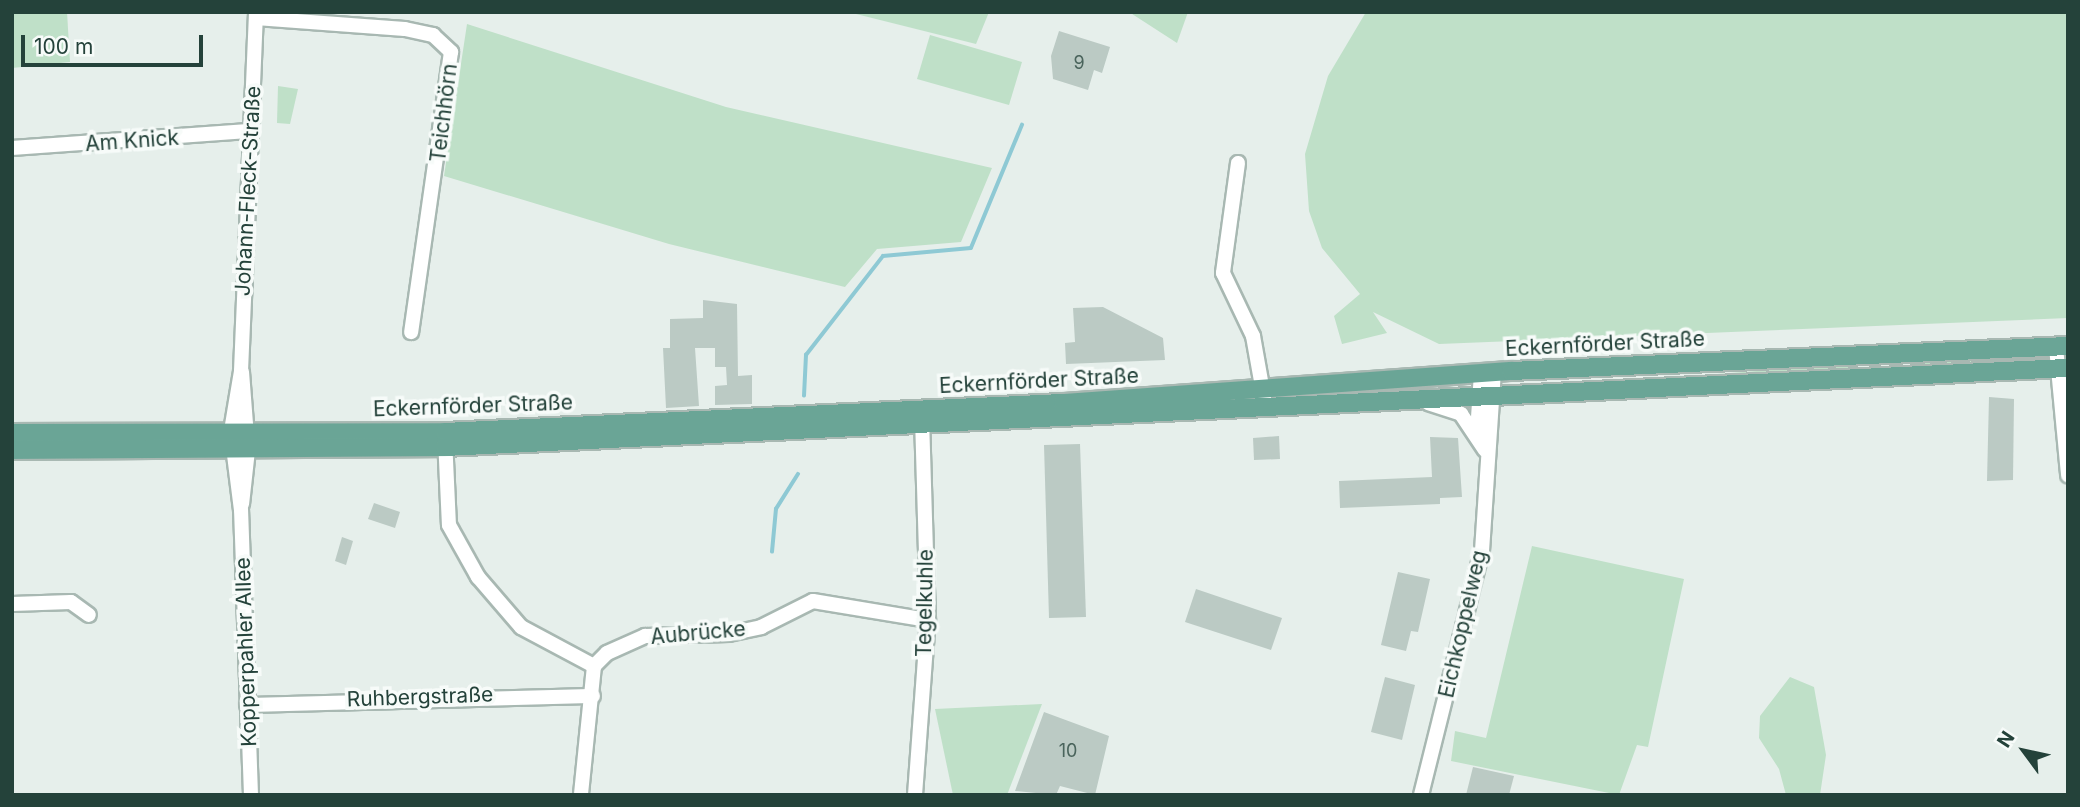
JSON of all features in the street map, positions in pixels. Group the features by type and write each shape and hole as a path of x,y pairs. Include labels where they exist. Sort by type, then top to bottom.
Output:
{"main road":[{"name":"Eckernförder Straße","path":"12,450 240,451 922,418 1264,398 1487,372 2062,346"},
{"name":"Eckernförder Straße","path":"1264,398 1415,398 2063,368"},
{"name":"Eckernförder Straße","path":"12,433 239,431 445,439"}],"street":[{"name":"Johann-Fleck-Straße","path":"239,431 256,15"},
{"name":"Teichhörn","path":"256,15 405,29 433,35 451,52 411,332"},
{"name":"Am Knick","path":"12,148 251,131"},
{"path":"1238,163 1223,272 1250,329 1264,398"},
{"path":"2062,346 2068,475"},
{"name":"Eichkoppelweg","path":"1421,795 1482,551 1487,372"},
{"name":"Eichkoppelweg","path":"1477,432 1486,393"},
{"name":"Eichkoppelweg","path":"1415,398 1455,410 1477,432 1485,450"},
{"name":"Tegelkuhle","path":"915,795 928,620 922,418"},
{"name":"Kopperpahler Allee","path":"239,431 251,795"},
{"path":"445,439 449,524 478,577 521,627 594,666 581,795"},
{"name":"Aubrücke","path":"594,666 607,653 645,636 729,634 761,626 813,601 928,620"},
{"path":"12,604 71,602 89,615"},
{"name":"Ruhbergstraße","path":"247,705 593,696"}],"green space":[{"path":"12,12 67,12 70,62 12,68"},
{"path":"848,12 989,12 976,44"},
{"path":"1129,12 1188,12 1177,43"},
{"path":"1366,12 2068,12 2068,318 1439,344 1373,312 1387,333 1342,344 1334,316 1360,294 1322,248 1309,211 1305,154 1328,76"},
{"path":"467,24 726,107 992,168 961,242 877,249 845,287 669,244 444,176"},
{"path":"930,35 1022,62 1009,105 917,79"},
{"path":"278,86 298,89 290,124 277,123"},
{"path":"2038,355 2038,363 1924,368 1923,360"},
{"path":"1854,365 1855,372 1704,375 1783,369"},
{"path":"1532,546 1684,579 1648,747 1637,745 1619,795 1451,761 1455,731 1486,738"},
{"path":"1790,677 1814,687 1826,755 1820,795 1786,795 1779,769 1759,738 1760,716"},
{"path":"1042,704 1007,795 953,795 935,709"}],"building":[{"path":"1059,31 1110,47 1102,73 1094,70 1088,90 1053,79 1051,56"},
{"path":"703,300 737,304 738,376 752,375 752,404 715,405 715,386 727,385 726,367 715,367 715,348 695,348 699,406 666,408 663,348 670,348 670,319 703,318"},
{"path":"1103,307 1163,338 1165,360 1066,364 1065,343 1075,342 1073,308"},
{"path":"1989,397 2014,399 2013,480 1987,481"},
{"path":"1279,436 1280,459 1254,460 1253,438"},
{"path":"1430,437 1458,438 1462,497 1440,498 1440,504 1340,508 1339,481 1432,477"},
{"path":"1080,444 1086,617 1049,618 1044,445"},
{"path":"374,503 400,512 395,528 368,519"},
{"path":"342,537 353,541 346,565 335,561"},
{"path":"1398,572 1430,579 1418,632 1411,631 1406,651 1381,645"},
{"path":"1196,589 1282,618 1271,650 1185,622"},
{"path":"1385,677 1415,685 1402,740 1371,732"},
{"path":"1044,712 1109,736 1095,795 1060,786 1056,795 1015,791"},
{"path":"1473,767 1514,776 1509,795 1466,795"}],"waterway":[{"path":"804,396 806,355 883,256 971,248 1022,125"},
{"path":"772,552 776,509 798,474"}]}
